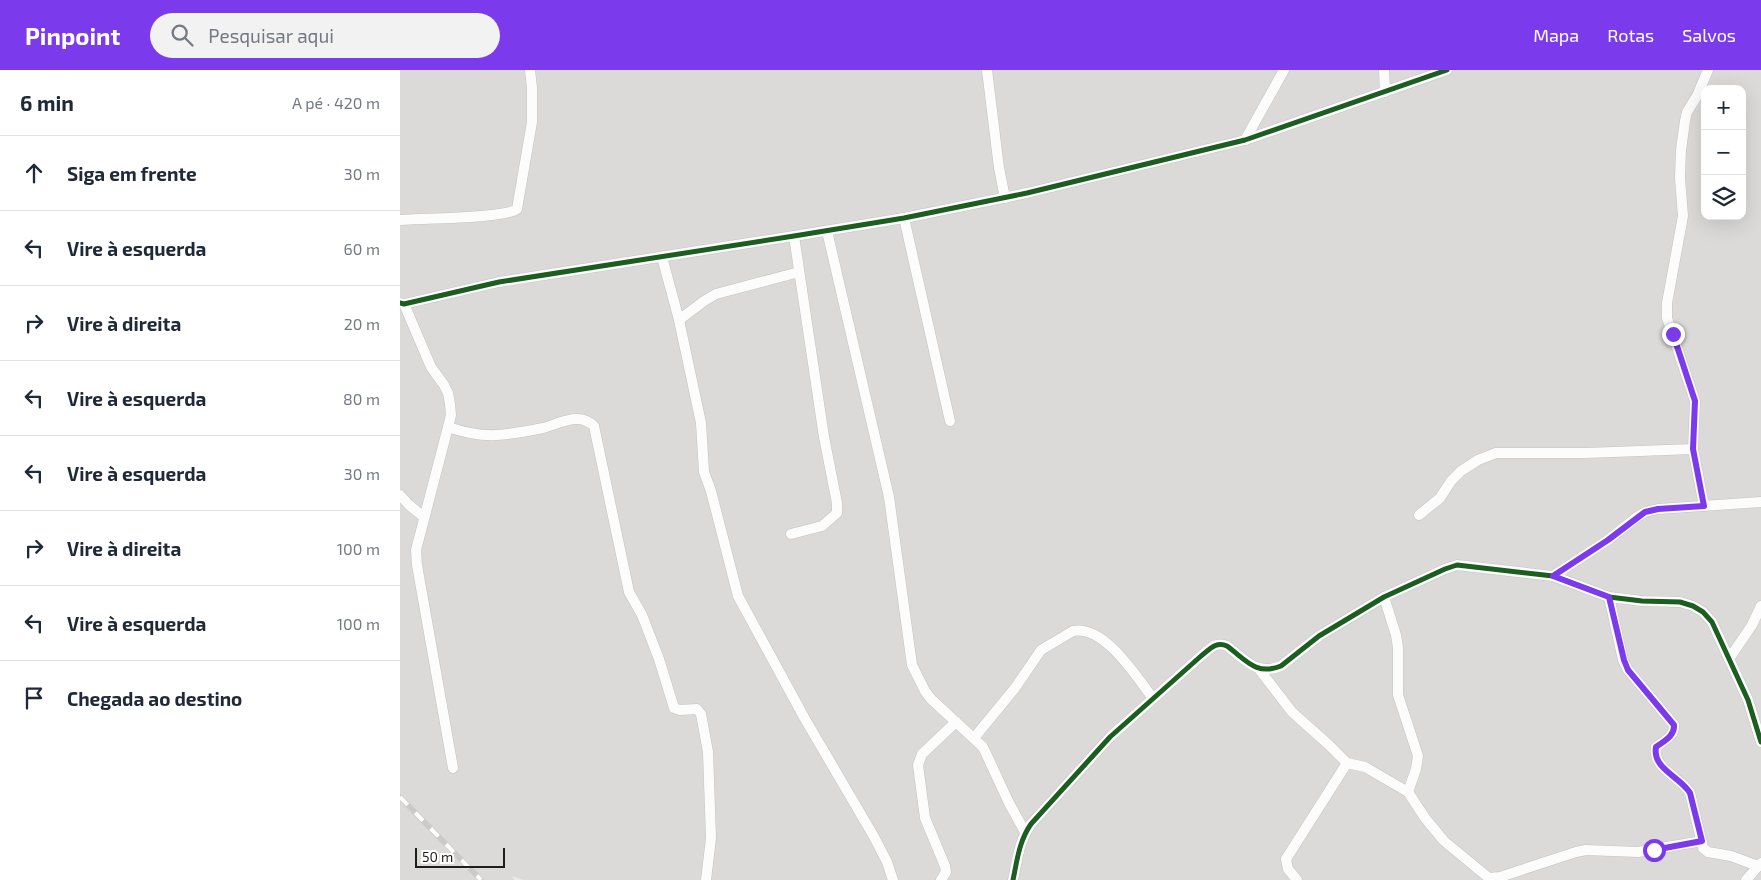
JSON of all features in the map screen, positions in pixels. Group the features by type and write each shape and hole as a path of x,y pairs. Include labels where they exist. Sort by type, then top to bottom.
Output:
{"street":[{"path":"400,220 481,216 511,212 517,209 532,122 530,70"},
{"path":"986,70 999,168 1005,198"},
{"path":"1245,140 1284,70"},
{"path":"1384,70 1385,92"},
{"path":"454,768 417,565 416,550 448,427 450,404 448,393 431,367 402,304 499,282 827,231 1005,198 1245,140 1447,70"},
{"path":"1704,506 1693,449 1695,401 1667,318 1667,303 1683,216 1680,168 1684,121 1708,70"},
{"path":"904,218 950,421"},
{"path":"827,231 889,497 912,665 925,691 983,747 1025,832"},
{"path":"791,534 822,526 837,513 838,503 824,438 794,236"},
{"path":"662,256 701,423 704,472 738,596 805,719 873,834 887,862 893,880"},
{"path":"678,320 716,294 799,272"},
{"path":"448,427 473,435 497,435 520,433 572,420 587,421 594,426 629,592 642,615 659,659 674,708 680,710 697,709 701,714 708,752 711,838 706,880"},
{"path":"1419,515 1440,498 1451,481 1461,471 1478,460 1496,454 1693,449"},
{"path":"400,495 424,517"},
{"path":"1553,576 1608,540 1645,512 1658,509 1761,502"},
{"path":"1258,669 1266,670 1281,666 1319,636 1384,597 1445,569 1458,565 1553,576 1609,597 1642,601 1680,602 1693,606 1703,612 1712,622 1748,700 1761,742"},
{"path":"1384,597 1396,635 1398,648 1398,694 1418,756 1416,769 1408,792"},
{"path":"1609,597 1628,670 1674,725 1672,735 1656,747 1656,756 1667,773 1690,793 1703,848 1712,854 1731,856 1760,864 1746,880"},
{"path":"1729,659 1752,625 1761,606"},
{"path":"974,738 1015,688 1041,650 1073,631 1090,632 1117,652 1153,698"},
{"path":"1013,880 1025,832 1110,737 1216,645 1223,644 1258,669 1292,712 1346,763 1365,767 1408,792 1425,818 1444,841 1489,878 1507,875 1586,850 1638,852 1702,841"},
{"path":"941,880 946,872 945,866 925,818 918,764 922,754 956,722"},
{"path":"1297,880 1288,869 1286,859 1346,763"}],"shaded area":[{"path":"400,70 1761,70 1761,880 523,880 511,876 515,880 400,880"}],"railway":[{"path":"400,797 481,880"}],"cycle path":[{"path":"400,303 404,304 499,282 904,218 1027,193 1245,140 1447,70"},
{"path":"1013,880 1021,844 1031,824 1110,737 1210,648 1220,644 1227,646 1258,668 1272,669 1281,666 1319,636 1384,597 1457,565 1553,576 1609,597 1642,601 1680,602 1693,606 1703,612 1712,622 1748,700 1761,742"}],"route":[{"path":"1654,850 1702,841 1690,793 1667,773 1656,756 1656,747 1672,735 1674,725 1628,670 1609,597 1553,576 1608,540 1645,512 1658,509 1704,506 1693,449 1695,401 1673,334"}]}
